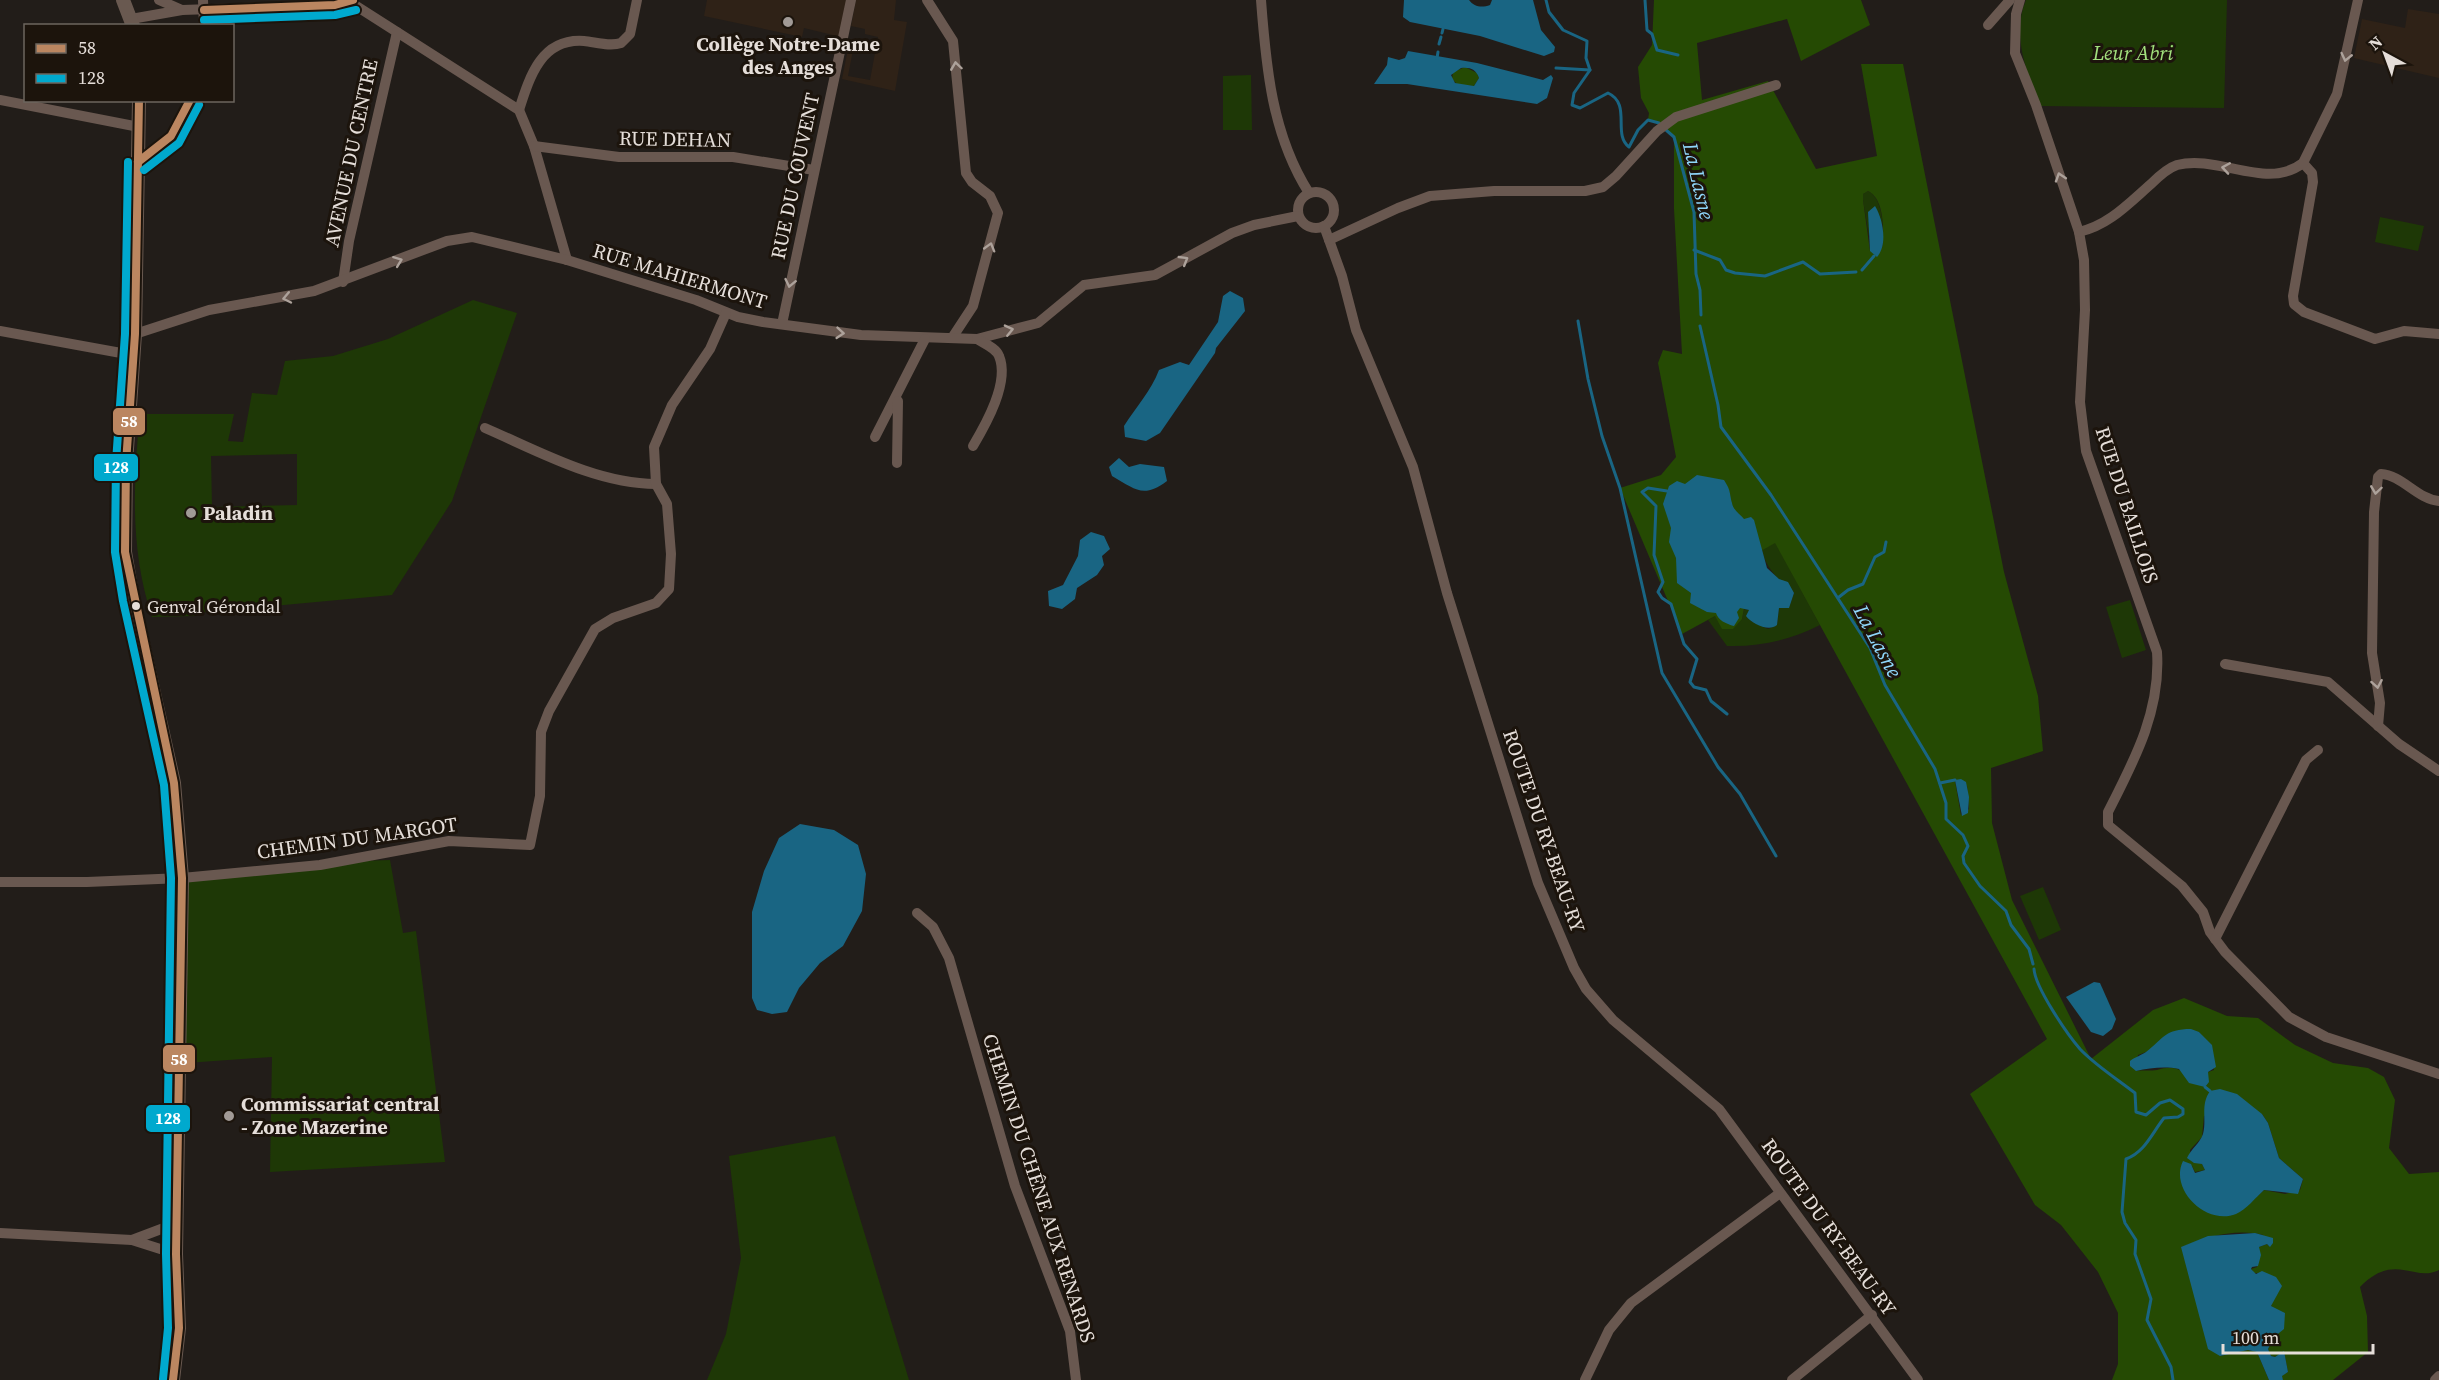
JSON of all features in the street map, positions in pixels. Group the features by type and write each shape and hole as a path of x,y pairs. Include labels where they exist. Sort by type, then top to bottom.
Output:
{"main road":[{"path":"123,0 132,22"},
{"path":"139,102 135,334 124,518 125,552 133,599 174,783 182,878 176,1254 179,1328 173,1380"}],"street":[{"path":"159,0 182,10"},
{"path":"132,22 203,5 335,5 351,1 519,110 548,50 561,42 621,43 630,34 637,0"},
{"name":"RUE DU COUVENT","path":"782,324 851,0"},
{"path":"927,0 952,41 966,173 972,182 990,196 998,213 973,306 952,339"},
{"path":"1261,0 1268,83 1298,176 1309,193"},
{"path":"1988,25 2010,0"},
{"name":"RUE DU BAILLOIS","path":"2020,0 2016,14 2015,53 2036,105 2079,232 2086,279 2081,429 2088,459 2153,640 2158,669 2149,724 2107,820 2108,825 2182,886 2203,912 2215,939 2273,1001 2303,1026 2326,1037 2439,1074"},
{"path":"2079,232 2098,227 2176,165 2198,164 2276,174 2293,170 2303,163 2337,94 2358,0"},
{"path":"203,5 204,24"},
{"name":"AVENUE DU CENTRE","path":"343,282 349,241 397,32"},
{"path":"1329,240 1430,196 1494,191 1585,191 1603,187 1616,176 1657,130 1676,117 1776,85"},
{"path":"0,99 139,127"},
{"path":"138,162 171,136 189,102"},
{"name":"RUE MAHIERMONT","path":"519,110 534,146 567,260 696,300 726,313 825,331 925,339 977,339 1038,323 1084,285 1155,275 1233,233 1254,225 1298,216"},
{"name":"RUE DEHAN","path":"534,146 619,157 733,157 814,170"},
{"path":"2303,163 2312,173 2313,182 2293,296 2295,304 2308,314 2375,339 2404,332 2439,334"},
{"path":"1309,193 1321,193 1331,200 1332,218 1324,226 1309,227 1298,216 1299,202 1309,193"},
{"name":"ROUTE DU RY-BEAU-RY","path":"1324,226 1356,330 1413,467 1447,593 1538,884 1574,968 1586,990 1612,1020 1719,1109 1918,1380"},
{"path":"135,334 209,310 284,298 343,282 439,244 466,237 490,240 567,260"},
{"path":"485,428 570,465 634,483 656,483 653,459 660,430 672,405 710,348 726,313"},
{"path":"0,331 132,355"},
{"path":"875,437 925,339"},
{"path":"974,446 993,411 1001,368 1000,358 996,351 977,339"},
{"path":"897,463 898,394"},
{"path":"2378,726 2380,703 2372,653 2373,512 2378,477 2381,474 2389,475 2422,496 2438,501"},
{"name":"CHEMIN DU MARGOT","path":"182,878 320,865 449,841 530,845 540,796 541,732 549,711 596,629 613,618 656,603 669,589 671,554 667,504 656,483"},
{"path":"2225,664 2328,682 2419,760 2439,771"},
{"path":"2215,939 2306,759 2318,750"},
{"path":"0,882 87,882 182,878"},
{"name":"CHEMIN DU CHÊNE AUX RENARDS","path":"917,913 937,932 949,958 1006,1159 1070,1331 1076,1380"},
{"path":"1585,1380 1609,1330 1631,1303 1780,1193"},
{"path":"132,1239 177,1223"},
{"path":"0,1233 132,1239 176,1254"},
{"path":"1792,1380 1872,1315"},
{"path":"2435,1380 2439,1376"}],"shaded area":[{"name":"Collège Notre-Dame des Anges","path":"707,0 847,0 841,37 804,28 802,37 704,16"},
{"path":"856,0 896,0 894,20 907,22 895,91 842,79 849,44 854,45 848,76 870,80 878,37 865,34 865,29 851,26"},
{"path":"2408,9 2439,14 2439,78 2354,58 2362,19 2405,28"}],"green space":[{"path":"1654,0 1861,0 1870,25 1801,61 1787,19 1697,43 1702,100 1768,81 1816,169 1877,156 1861,64 1903,64 2004,572 2038,696 2043,751 1991,768 1992,823 2012,900 2091,1059 2153,1010 2184,998 2227,1016 2258,1018 2295,1045 2333,1063 2368,1068 2384,1077 2395,1100 2389,1148 2409,1174 2439,1172 2439,1270 2430,1273 2394,1269 2384,1271 2372,1276 2360,1287 2367,1316 2368,1352 2333,1380 2283,1380 2281,1376 2288,1372 2284,1352 2275,1357 2271,1356 2268,1349 2274,1337 2278,1311 2271,1306 2273,1299 2259,1273 2254,1273 2251,1269 2257,1267 2259,1247 2267,1244 2270,1247 2263,1235 2232,1233 2211,1237 2182,1247 2220,1356 2248,1350 2257,1352 2269,1380 2112,1380 2118,1364 2118,1313 2098,1272 2061,1225 2035,1205 1970,1094 2047,1039 1775,543 1754,555 1742,619 1733,629 1722,629 1715,616 1682,634 1620,488 1661,475 1676,457 1658,363 1663,350 1682,354 1674,209 1674,137 1659,123 1648,120 1649,113 1641,98 1638,67 1652,45","holes":["1868,191 1874,195 1882,216 1882,248 1870,251 1863,194","1955,781 1967,786 1969,809 1961,815","2199,1032 2211,1049 2214,1070 2208,1072 2207,1078 2188,1078 2182,1072 2170,1068 2136,1071 2138,1055","2262,1114 2268,1123 2279,1158 2303,1179 2300,1190 2285,1194 2264,1190 2243,1209 2182,1163 2192,1166 2195,1172 2205,1170 2202,1164 2191,1160 2190,1150 2202,1137 2204,1116"]},
{"name":"Leur Abri","path":"2026,0 2227,0 2224,108 2040,106 2022,54 2020,40 2022,13"},
{"path":"1465,67 1477,73 1479,78 1474,86 1458,85 1452,79 1453,72"},
{"path":"1251,75 1252,130 1223,130 1223,76"},
{"path":"1868,191 1878,202 1882,225 1882,230 1875,207 1869,224 1869,237 1863,200 1863,194"},
{"path":"2380,217 2424,226 2418,251 2375,242"},
{"path":"473,300 517,313 452,501 392,595 196,613 196,616 152,617 140,567 135,517 140,414 234,414 228,441 243,442 252,393 277,395 285,361 333,356 388,339","holes":["297,454 297,505 212,507 211,456"]},
{"path":"1775,542 1820,625 1775,642 1727,646 1708,620 1715,616 1742,619 1744,609 1749,610 1751,621 1768,629 1777,625 1779,608 1789,607 1794,593 1770,569 1762,550"},
{"path":"2130,600 2146,650 2122,658 2106,607"},
{"path":"390,860 403,933 416,931 445,1162 270,1172 272,1057 186,1063 185,877 328,862"},
{"path":"2043,887 2061,930 2039,940 2020,896"},
{"path":"835,1136 909,1380 707,1380 726,1334 741,1258 729,1156"}],"water":[{"path":"1404,0 1469,0 1481,7 1490,5 1492,0 1533,0 1541,30 1555,47 1554,52 1544,56 1480,36 1410,22 1403,17"},
{"path":"1408,51 1477,63 1543,80 1551,75 1553,78 1547,98 1537,104 1407,84 1374,84 1387,65 1388,57 1399,60 1405,58","holes":["1461,68 1470,68 1476,72 1479,78 1474,86 1455,83 1451,75"]},
{"path":"1875,206 1883,232 1882,246 1877,257 1870,251 1868,212"},
{"path":"1230,291 1243,298 1245,311 1216,348 1215,353 1160,433 1146,441 1125,437 1124,426 1148,392 1159,370 1180,362 1189,365 1218,322 1223,296"},
{"path":"1119,458 1129,467 1140,464 1164,467 1167,481 1152,490 1133,488 1112,476 1109,467"},
{"path":"1697,475 1724,480 1735,510 1744,519 1751,517 1754,520 1767,568 1779,579 1788,582 1794,593 1789,608 1779,608 1777,625 1774,627 1756,624 1746,616 1749,610 1740,608 1737,612 1739,618 1734,626 1725,623 1716,613 1707,612 1690,603 1691,593 1677,583 1676,558 1669,542 1671,528 1663,504 1669,486 1677,481 1685,484"},
{"path":"1091,532 1104,536 1110,549 1102,556 1104,565 1097,575 1077,588 1075,599 1062,609 1049,606 1048,591 1063,585 1078,556 1080,540"},
{"path":"1961,779 1966,782 1969,797 1968,813 1962,816 1955,780"},
{"path":"800,824 834,830 858,845 866,874 862,911 843,946 820,963 799,988 787,1012 772,1014 757,1010 752,998 752,912 764,871 779,838"},
{"path":"2094,982 2100,983 2116,1019 2112,1029 2103,1036 2091,1032 2066,997"},
{"path":"2182,1029 2199,1032 2212,1045 2216,1067 2208,1072 2209,1082 2205,1087 2189,1083 2179,1069 2158,1068 2136,1071 2130,1066 2130,1061 2146,1052 2166,1035"},
{"path":"2220,1089 2237,1094 2262,1114 2268,1123 2279,1158 2303,1179 2298,1194 2264,1190 2240,1212 2225,1216 2213,1215 2202,1210 2186,1193 2181,1183 2180,1172 2183,1161 2191,1164 2195,1173 2205,1170 2202,1164 2194,1163 2187,1158 2203,1134 2204,1107 2207,1096 2210,1091"},
{"path":"2255,1233 2273,1238 2270,1247 2267,1244 2259,1247 2261,1255 2258,1266 2251,1269 2256,1274 2262,1271 2276,1277 2282,1286 2271,1306 2285,1313 2284,1329 2274,1337 2268,1349 2271,1356 2275,1357 2284,1351 2288,1372 2282,1376 2283,1380 2269,1380 2257,1352 2248,1350 2220,1356 2208,1349 2181,1247 2208,1236"}],"waterway":[{"name":"La Lasne","path":"1546,0 1549,12 1563,30 1587,41 1586,58 1590,70 1574,93 1572,105 1580,108 1608,93 1615,98 1621,111 1622,135 1629,147 1638,130 1648,120 1659,123"},
{"path":"1645,0 1647,30 1652,34 1657,50 1678,55"},
{"path":"1442,33 1443,29"},
{"path":"1439,44 1441,37"},
{"path":"1437,58 1438,52"},
{"path":"1556,68 1590,70"},
{"name":"La Lasne","path":"1666,130 1674,137 1694,212 1696,274 1700,290 1701,315"},
{"path":"1694,250 1720,260 1726,270 1735,273 1765,276 1803,262 1820,274 1856,272"},
{"path":"1862,270 1874,256"},
{"path":"1578,321 1588,379 1602,436 1620,488 1662,673 1718,767 1740,794 1776,856"},
{"name":"La Lasne","path":"1700,326 1721,427 1771,495 1870,648 1885,685 1935,769 1946,803 1946,819 1963,835 1968,846 1963,856 1964,863 1980,886 2006,911 2011,925 2029,949 2033,964"},
{"path":"1667,491 1648,488 1642,492 1656,506 1654,555 1663,582 1658,592 1671,604 1684,644 1697,659 1690,682 1694,687 1706,690 1711,701 1727,714"},
{"path":"1839,597 1848,590 1863,584 1875,557 1884,552 1886,542"},
{"path":"1940,783 1955,780"},
{"name":"La Lasne","path":"2034,969 2046,998 2080,1049 2135,1093 2136,1112 2146,1115 2160,1103 2170,1100 2183,1109 2183,1114 2178,1117 2164,1118 2143,1147 2126,1159 2122,1212 2125,1223 2136,1240 2135,1254 2151,1299 2147,1320 2171,1367 2173,1380"},
{"path":"2205,1087 2210,1091"}],"transit line":[{"name":"58","path":"204,10 335,5 353,0"},
{"name":"128","path":"204,20 335,15 356,10"},
{"name":"58","path":"139,102 135,334 126,463 125,552 174,783 182,878 176,1254 179,1328 173,1380"},
{"name":"58","path":"138,162 171,136 189,102"},
{"name":"128","path":"144,170 179,143 199,105"},
{"name":"128","path":"128,162 125,334 116,462 115,552 123,601 164,785 171,878 166,1254 168,1328 163,1379"}],"place":[{"name":"Collège Notre-Dame des Anges","path":"788,22"},
{"name":"Paladin","path":"191,513"},
{"name":"Genval Gérondal","path":"136,606"},
{"name":"Commissariat central - Zone Mazerine","path":"229,1116"}]}
